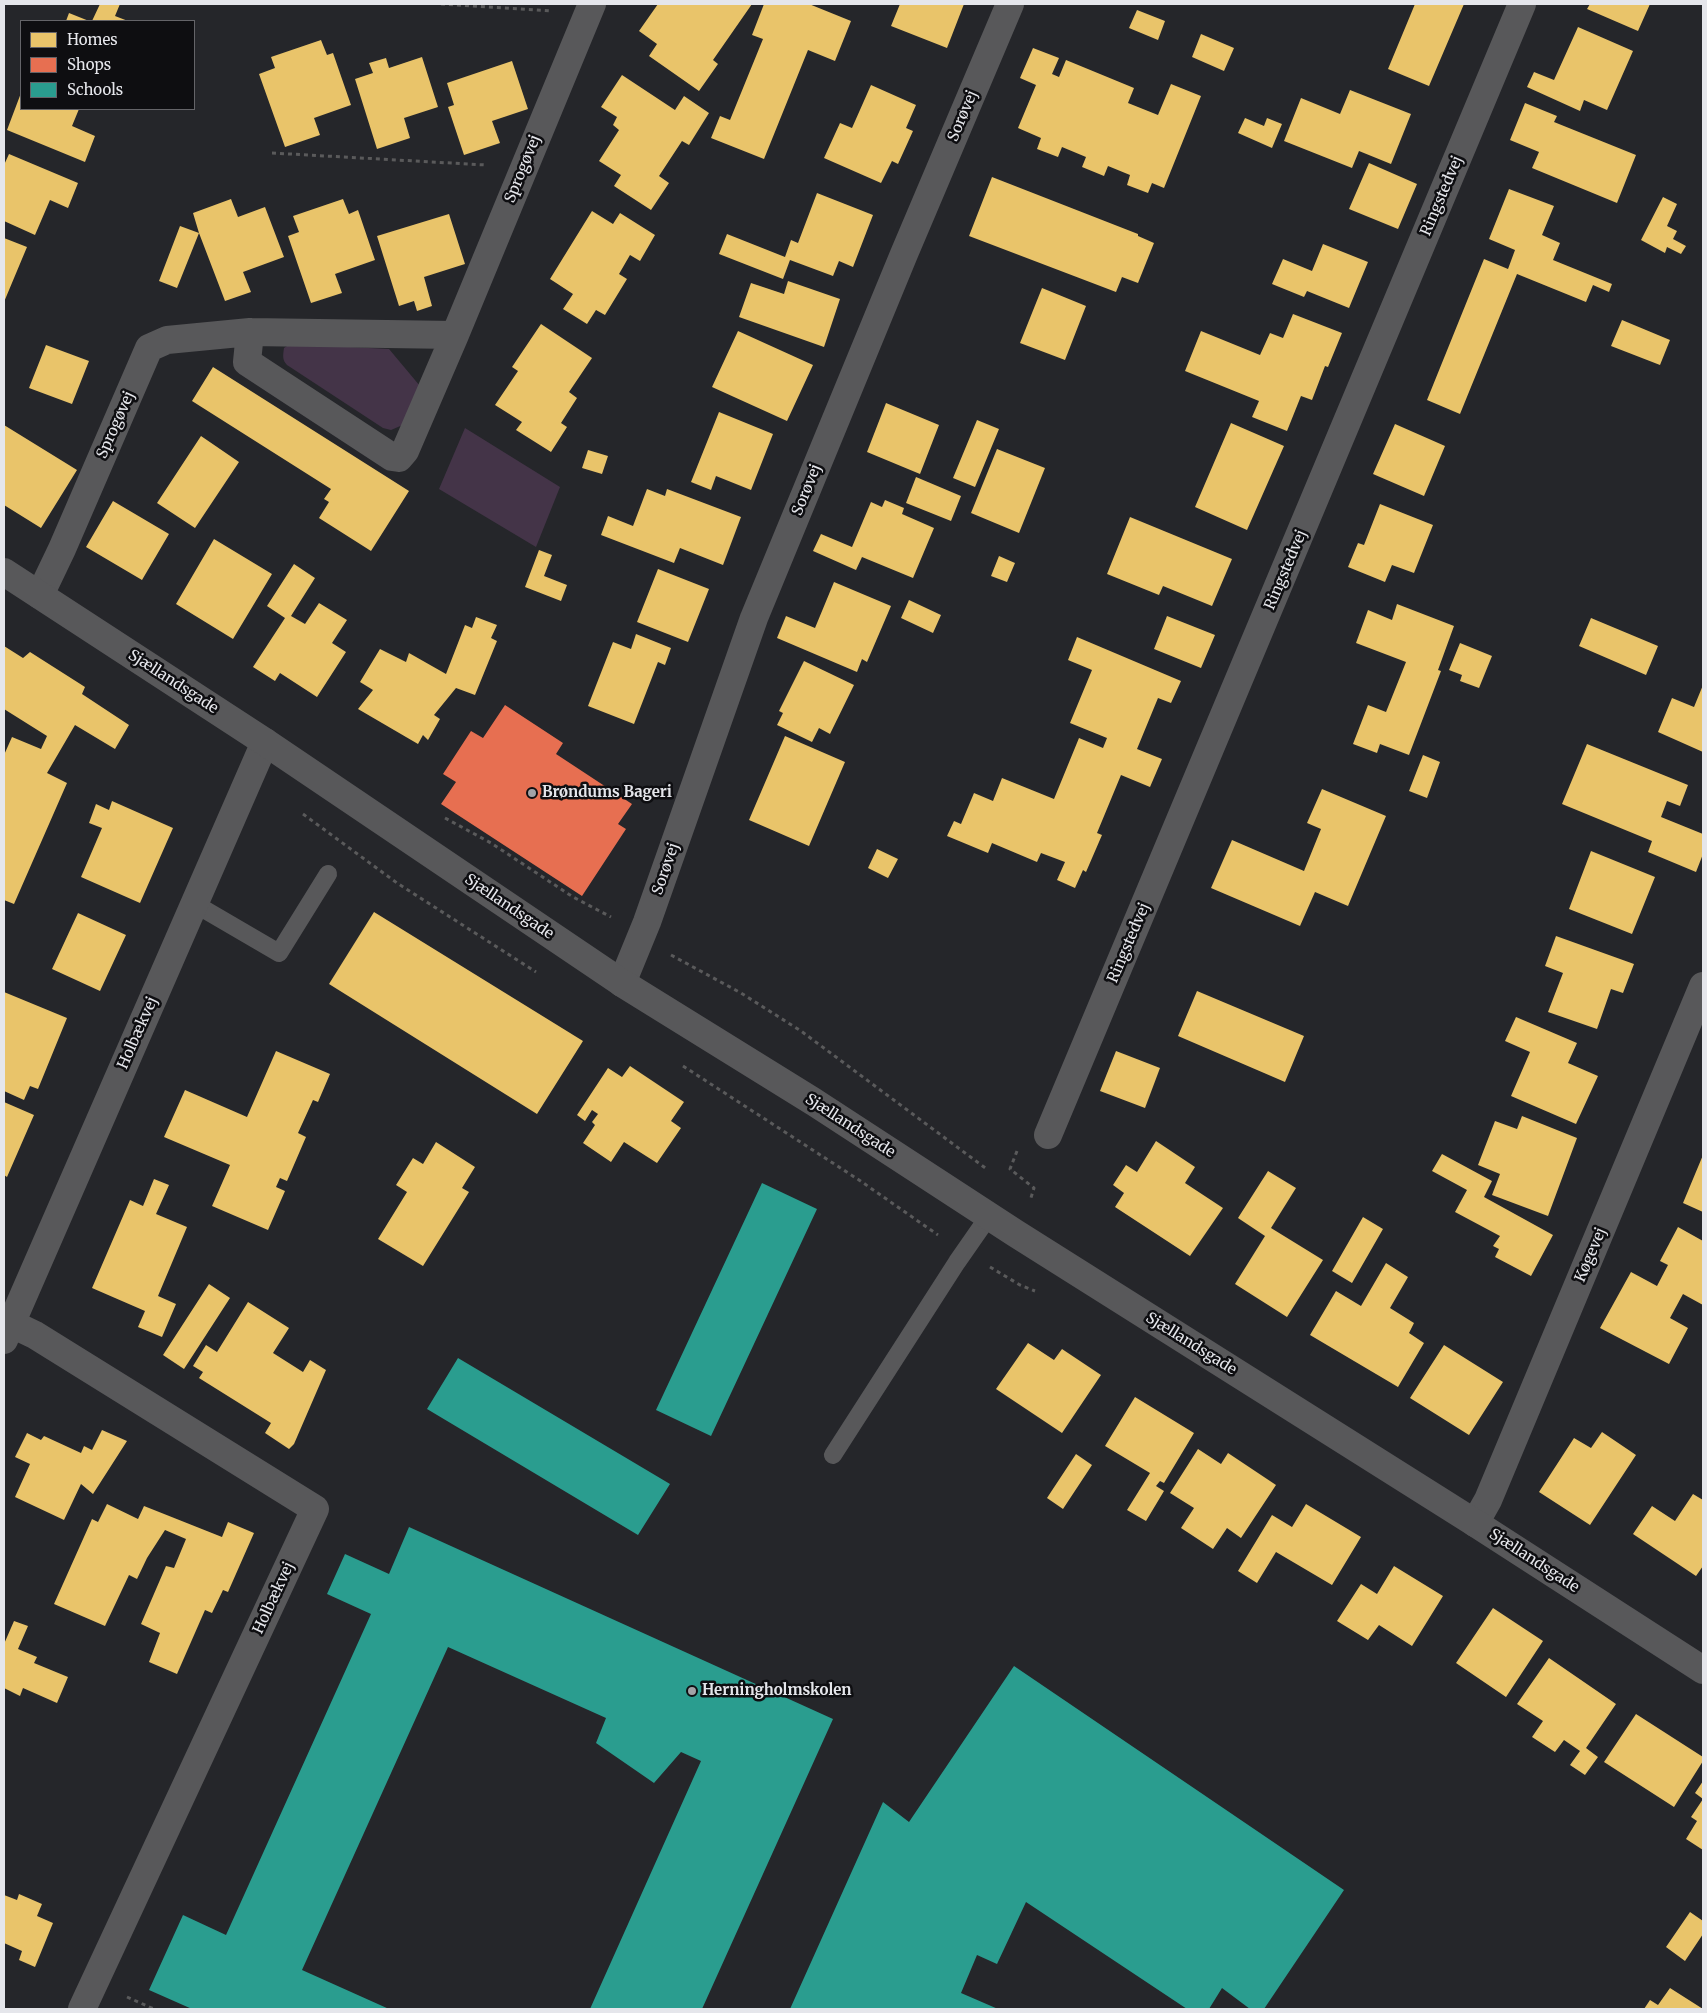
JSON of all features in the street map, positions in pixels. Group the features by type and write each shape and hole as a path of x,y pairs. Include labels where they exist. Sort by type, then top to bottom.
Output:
{"street":[{"name":"Sorøvej","path":"622,983 647,922 754,618 904,254 1010,4"},
{"name":"Ringstedvej","path":"1048,1135 1522,4"},
{"name":"Sprogøvej","path":"250,332 247,362 392,457 399,458 405,451 455,335 590,8"},
{"name":"Sprogøvej","path":"40,595 62,550 150,348 167,340 250,332 455,335"},
{"name":"Sjællandsgade","path":"4,572 265,742 622,983 814,1102 989,1216 1475,1523 1703,1670"},
{"name":"Holbækvej","path":"82,2009 315,1509 35,1335 8,1333 265,742"},
{"name":"Køgevej","path":"1475,1523 1488,1500 1703,986"}],"lane":[{"path":"195,904 279,953 328,874"},
{"path":"833,1455 957,1262 989,1216"}],"path":[{"path":"441,4 590,8"},
{"path":"272,153 524,167"},
{"path":"1016,1233 1034,1188 1010,1168 1029,1123 1048,1135"}],"shaded area":[{"path":"290,344 389,349 420,386 405,424 391,430 383,428 287,365 283,355 284,348"},
{"path":"465,428 560,487 536,547 439,489"}],"building: Homes":[{"path":"100,4 120,4 115,16 125,20 92,20"},
{"path":"658,4 752,4 713,60 718,64 699,91 649,56 657,44 639,31"},
{"path":"764,4 809,4 851,21 835,61 808,50 764,159 711,138 720,116 730,120 763,39 752,35"},
{"path":"900,4 964,4 947,48 891,26"},
{"path":"1415,4 1464,4 1429,86 1388,69"},
{"path":"1590,4 1650,4 1638,31 1587,9"},
{"path":"1137,10 1165,21 1158,40 1129,28"},
{"path":"69,13 86,20 66,20"},
{"path":"1578,27 1633,51 1607,110 1584,100 1580,111 1527,87 1534,72 1554,80"},
{"path":"1201,34 1234,48 1224,71 1192,57"},
{"path":"321,40 327,55 333,53 351,105 314,118 320,135 285,147 259,74 275,68 271,57"},
{"path":"1033,48 1059,58 1052,74 1059,77 1066,60 1134,88 1128,103 1158,115 1171,84 1201,96 1164,188 1152,183 1148,193 1127,185 1130,175 1108,166 1104,176 1082,167 1086,157 1062,147 1058,157 1037,149 1041,138 1018,128 1036,85 1020,78"},
{"path":"422,57 438,107 404,118 410,138 377,149 355,79 373,73 369,63 386,58 389,68"},
{"path":"512,61 528,109 492,121 500,143 464,155 448,107 454,105 447,83"},
{"path":"622,75 675,110 684,96 709,113 689,145 682,141 659,176 669,183 651,210 614,186 621,175 599,161 619,130 613,125 617,117 601,107"},
{"path":"871,85 916,105 906,128 913,131 898,164 892,161 881,183 824,158 840,123 852,128"},
{"path":"1350,90 1411,114 1391,164 1359,151 1352,168 1284,141 1301,98 1340,114"},
{"path":"20,96 20,110 79,110 72,126 95,136 85,162 7,130"},
{"path":"1525,103 1557,116 1554,122 1636,155 1617,203 1532,168 1539,152 1510,140"},
{"path":"1245,118 1264,126 1267,118 1282,124 1272,148 1238,133"},
{"path":"9,154 78,183 68,208 50,200 35,235 4,221 4,165"},
{"path":"1369,163 1417,184 1398,229 1349,209"},
{"path":"992,177 1138,234 1138,236 1154,243 1138,283 1122,277 1116,292 969,236"},
{"path":"1509,189 1554,206 1542,235 1560,243 1553,260 1612,284 1609,292 1593,285 1586,302 1517,274 1460,414 1427,400 1484,259 1508,269 1515,250 1489,239"},
{"path":"817,193 873,215 853,267 839,261 833,276 790,260 783,279 719,254 727,234 785,257 791,240 798,243"},
{"path":"1663,197 1677,204 1667,226 1677,231 1673,239 1686,246 1681,254 1667,247 1665,253 1641,240"},
{"path":"231,199 238,217 265,207 284,257 243,272 251,292 225,301 193,213"},
{"path":"343,199 349,214 358,210 375,260 335,274 342,293 311,303 288,236 299,232 293,216"},
{"path":"592,211 613,224 620,213 655,235 640,261 630,255 619,274 627,279 605,315 596,310 587,324 563,309 573,294 550,279"},
{"path":"449,214 465,264 424,277 432,306 417,311 414,301 399,306 377,236"},
{"path":"180,226 199,233 177,288 159,281"},
{"path":"4,238 27,247 4,302"},
{"path":"1323,244 1368,262 1349,308 1307,291 1304,297 1272,284 1283,259 1312,271"},
{"path":"788,281 840,299 824,347 739,317 751,283 784,294"},
{"path":"1042,288 1086,306 1065,360 1020,343"},
{"path":"1293,314 1342,333 1328,367 1325,366 1312,400 1301,396 1287,431 1252,417 1259,401 1185,371 1201,331 1260,355 1270,333 1283,338"},
{"path":"1622,320 1670,340 1660,365 1611,346"},
{"path":"541,324 592,358 569,392 577,398 561,423 567,427 551,452 516,430 522,422 495,405 518,371 512,367"},
{"path":"738,331 813,365 787,421 712,387"},
{"path":"46,345 89,361 72,404 29,388"},
{"path":"213,367 409,491 371,551 319,518 329,502 324,499 331,489 192,401"},
{"path":"886,403 939,425 920,474 867,452"},
{"path":"719,412 773,434 751,490 716,476 711,490 691,482"},
{"path":"977,420 999,429 975,487 953,478"},
{"path":"1231,423 1284,446 1247,530 1195,507"},
{"path":"1395,424 1445,446 1424,496 1373,474"},
{"path":"4,425 77,470 41,528 4,505"},
{"path":"201,436 239,462 195,528 157,503"},
{"path":"997,449 1045,468 1019,533 971,513"},
{"path":"588,450 608,456 602,474 582,468"},
{"path":"916,477 961,496 951,521 906,503"},
{"path":"647,489 665,496 667,489 741,517 723,565 680,548 674,563 601,535 608,516 633,526"},
{"path":"885,500 904,508 902,514 934,528 913,578 862,557 856,570 813,551 821,534 852,547 871,502 882,507"},
{"path":"113,501 169,534 142,580 86,547"},
{"path":"1380,504 1433,525 1414,573 1392,565 1385,582 1348,567 1358,543 1364,545"},
{"path":"1130,517 1232,559 1212,606 1163,586 1159,595 1107,574"},
{"path":"214,539 272,574 233,639 176,604"},
{"path":"539,550 552,555 544,576 567,585 561,601 525,587"},
{"path":"999,556 1015,563 1007,582 991,576"},
{"path":"294,564 315,578 291,616 305,624 319,603 347,620 332,643 346,652 317,697 280,673 275,681 253,667 285,618 267,606"},
{"path":"658,569 709,589 688,642 637,622"},
{"path":"834,582 891,606 867,662 862,659 857,672 777,638 786,616 815,628"},
{"path":"909,600 941,615 933,633 901,618"},
{"path":"1397,604 1454,626 1438,670 1441,671 1409,755 1380,744 1377,753 1353,744 1368,705 1386,712 1406,662 1356,643 1368,610 1392,620"},
{"path":"1167,616 1215,635 1201,668 1154,649"},
{"path":"476,617 497,625 491,638 497,641 475,695 456,688 434,715 440,719 428,740 423,735 418,744 358,709 373,690 360,682 380,649 406,662 409,653 446,674 465,625 472,628"},
{"path":"1591,618 1658,646 1646,675 1579,646"},
{"path":"636,634 671,648 665,665 658,662 634,724 588,706 613,642 631,649"},
{"path":"1077,637 1181,681 1171,703 1158,698 1137,749 1162,759 1150,787 1121,775 1097,833 1102,835 1086,872 1083,870 1075,888 1057,880 1065,862 1041,853 1037,862 992,843 988,853 947,836 954,821 961,824 974,793 993,801 1002,778 1054,799 1079,738 1103,748 1107,738 1070,723 1092,670 1068,660"},
{"path":"1460,643 1492,656 1479,688 1460,681 1462,675 1449,670"},
{"path":"4,646 23,658 30,652 85,687 82,694 129,725 115,749 75,725 47,773 67,783 14,904 4,900 4,755 12,737 41,749 47,736 4,709"},
{"path":"804,661 854,685 830,734 819,728 812,742 777,725 783,713 779,711"},
{"path":"1703,685 1703,752 1658,732 1672,698 1694,707"},
{"path":"785,736 845,762 809,846 749,820"},
{"path":"1587,744 1688,785 1680,806 1667,801 1661,817 1703,834 1703,854 1696,872 1648,852 1652,841 1562,804"},
{"path":"1423,755 1440,762 1427,798 1409,791"},
{"path":"1322,789 1386,816 1348,906 1315,892 1300,926 1211,888 1232,840 1304,871 1321,829 1307,823"},
{"path":"112,801 173,828 140,903 81,877 102,828 89,823 96,804 109,810"},
{"path":"877,849 898,859 888,878 868,868"},
{"path":"1591,851 1655,877 1632,934 1569,909"},
{"path":"374,912 583,1041 537,1114 329,984"},
{"path":"78,913 126,935 100,991 52,969"},
{"path":"1556,936 1634,964 1623,993 1611,989 1597,1029 1548,1012 1563,973 1545,966"},
{"path":"1197,991 1304,1036 1285,1082 1178,1036"},
{"path":"4,992 67,1018 38,1089 30,1086 24,1100 4,1091"},
{"path":"1516,1017 1577,1043 1568,1063 1598,1076 1576,1124 1511,1096 1530,1052 1505,1041"},
{"path":"276,1051 330,1074 318,1102 313,1100 298,1133 306,1137 287,1181 280,1178 276,1187 285,1191 268,1230 212,1206 230,1165 164,1137 185,1090 247,1117"},
{"path":"1116,1051 1160,1068 1145,1108 1100,1091"},
{"path":"630,1066 684,1102 671,1121 681,1128 657,1163 624,1142 611,1162 583,1143 595,1125 592,1122 598,1114 592,1110 585,1121 577,1115 608,1068 622,1077"},
{"path":"4,1102 34,1115 7,1177 4,1175"},
{"path":"1522,1116 1577,1138 1548,1216 1492,1195 1500,1174 1478,1165 1495,1121 1517,1129"},
{"path":"1156,1141 1195,1167 1185,1183 1223,1208 1190,1256 1115,1207 1124,1193 1113,1185 1126,1165 1137,1172"},
{"path":"436,1142 475,1167 462,1188 469,1192 423,1266 378,1239 407,1192 396,1185 413,1158 423,1164"},
{"path":"1442,1154 1492,1181 1484,1197 1553,1235 1531,1276 1495,1257 1499,1249 1493,1246 1500,1236 1455,1212 1467,1190 1432,1171"},
{"path":"1703,1155 1703,1212 1683,1203"},
{"path":"1268,1171 1296,1188 1271,1228 1323,1260 1287,1317 1235,1284 1265,1236 1238,1218"},
{"path":"154,1179 169,1185 156,1214 187,1227 158,1296 176,1304 162,1337 138,1327 145,1311 92,1288 130,1200 143,1206"},
{"path":"1363,1217 1383,1229 1352,1283 1332,1271"},
{"path":"1678,1227 1703,1241 1703,1305 1683,1294 1670,1318 1688,1328 1669,1364 1600,1328 1631,1272 1657,1286 1668,1265 1660,1261"},
{"path":"1386,1263 1408,1277 1390,1308 1414,1323 1409,1333 1424,1343 1398,1387 1310,1335 1336,1291 1361,1306"},
{"path":"209,1284 230,1298 184,1369 163,1355"},
{"path":"248,1302 289,1328 273,1353 303,1372 310,1360 326,1370 294,1444 289,1449 265,1433 271,1423 199,1378 203,1372 193,1366 206,1345 217,1352"},
{"path":"1028,1343 1054,1360 1062,1349 1101,1375 1062,1433 996,1389"},
{"path":"1444,1345 1503,1382 1469,1435 1410,1398"},
{"path":"1135,1397 1194,1433 1164,1483 1160,1481 1156,1486 1164,1491 1146,1521 1127,1510 1150,1473 1105,1446"},
{"path":"102,1430 127,1441 93,1494 81,1484 64,1520 15,1497 30,1464 15,1457 27,1433 41,1440 44,1436 81,1453 84,1446 92,1450"},
{"path":"1602,1432 1636,1455 1590,1525 1539,1492 1574,1438 1591,1448"},
{"path":"1198,1449 1221,1464 1228,1453 1276,1485 1241,1538 1227,1528 1213,1549 1181,1528 1194,1508 1170,1493"},
{"path":"1076,1454 1092,1465 1063,1509 1047,1498"},
{"path":"1693,1494 1703,1500 1703,1566 1696,1576 1633,1534 1652,1506 1675,1521"},
{"path":"107,1504 138,1519 144,1506 222,1537 228,1522 254,1533 228,1592 223,1590 212,1613 205,1610 177,1674 149,1662 160,1633 141,1624 166,1566 174,1568 186,1539 165,1530 147,1558 137,1579 129,1575 105,1626 54,1604 92,1519 98,1522"},
{"path":"1306,1504 1361,1537 1332,1585 1276,1552 1257,1583 1238,1571 1272,1515 1292,1527"},
{"path":"1394,1566 1443,1596 1412,1646 1379,1625 1368,1640 1337,1621 1361,1584 1377,1594"},
{"path":"1493,1608 1543,1641 1506,1697 1456,1663"},
{"path":"14,1621 28,1626 18,1649 37,1657 34,1663 68,1677 57,1703 23,1688 20,1696 4,1688 4,1644"},
{"path":"1549,1658 1616,1704 1586,1748 1598,1757 1585,1775 1570,1765 1580,1751 1564,1740 1555,1752 1532,1737 1543,1721 1517,1704"},
{"path":"1636,1714 1703,1757 1703,1761 1674,1807 1604,1762"},
{"path":"1703,1781 1703,1799 1695,1793"},
{"path":"1703,1799 1703,1850 1686,1839 1697,1821 1691,1817"},
{"path":"19,1894 42,1904 37,1916 53,1923 35,1967 19,1960 22,1951 4,1943 4,1895 17,1900"},
{"path":"1690,1912 1703,1921 1703,1934 1685,1961 1666,1947"},
{"path":"1670,1988 1703,2009 1644,2009 1650,2000 1658,2005"}],"building: Shops":[{"name":"Brøndums Bageri","path":"505,705 563,743 556,754 632,804 618,824 626,829 582,896 441,804 456,782 443,774 471,731 483,738"}],"building: Schools":[{"path":"762,1183 817,1209 711,1436 656,1410"},
{"path":"458,1358 670,1484 638,1535 427,1409"},
{"path":"409,1527 833,1719 702,2009 590,2009 701,1761 681,1752 654,1783 596,1743 606,1718 448,1647 302,1970 389,2009 192,2009 149,1990 183,1915 226,1935 371,1614 327,1594 345,1554 389,1574"},
{"path":"1014,1666 1344,1890 1264,2009 1250,2009 1222,1988 1209,2009 1187,2009 1026,1902 997,1964 977,1955 961,1993 998,2009 790,2009 883,1802 909,1822"}],"place":[{"name":"Brøndums Bageri","path":"532,793"},
{"name":"Herningholmskolen","path":"692,1691"}]}
